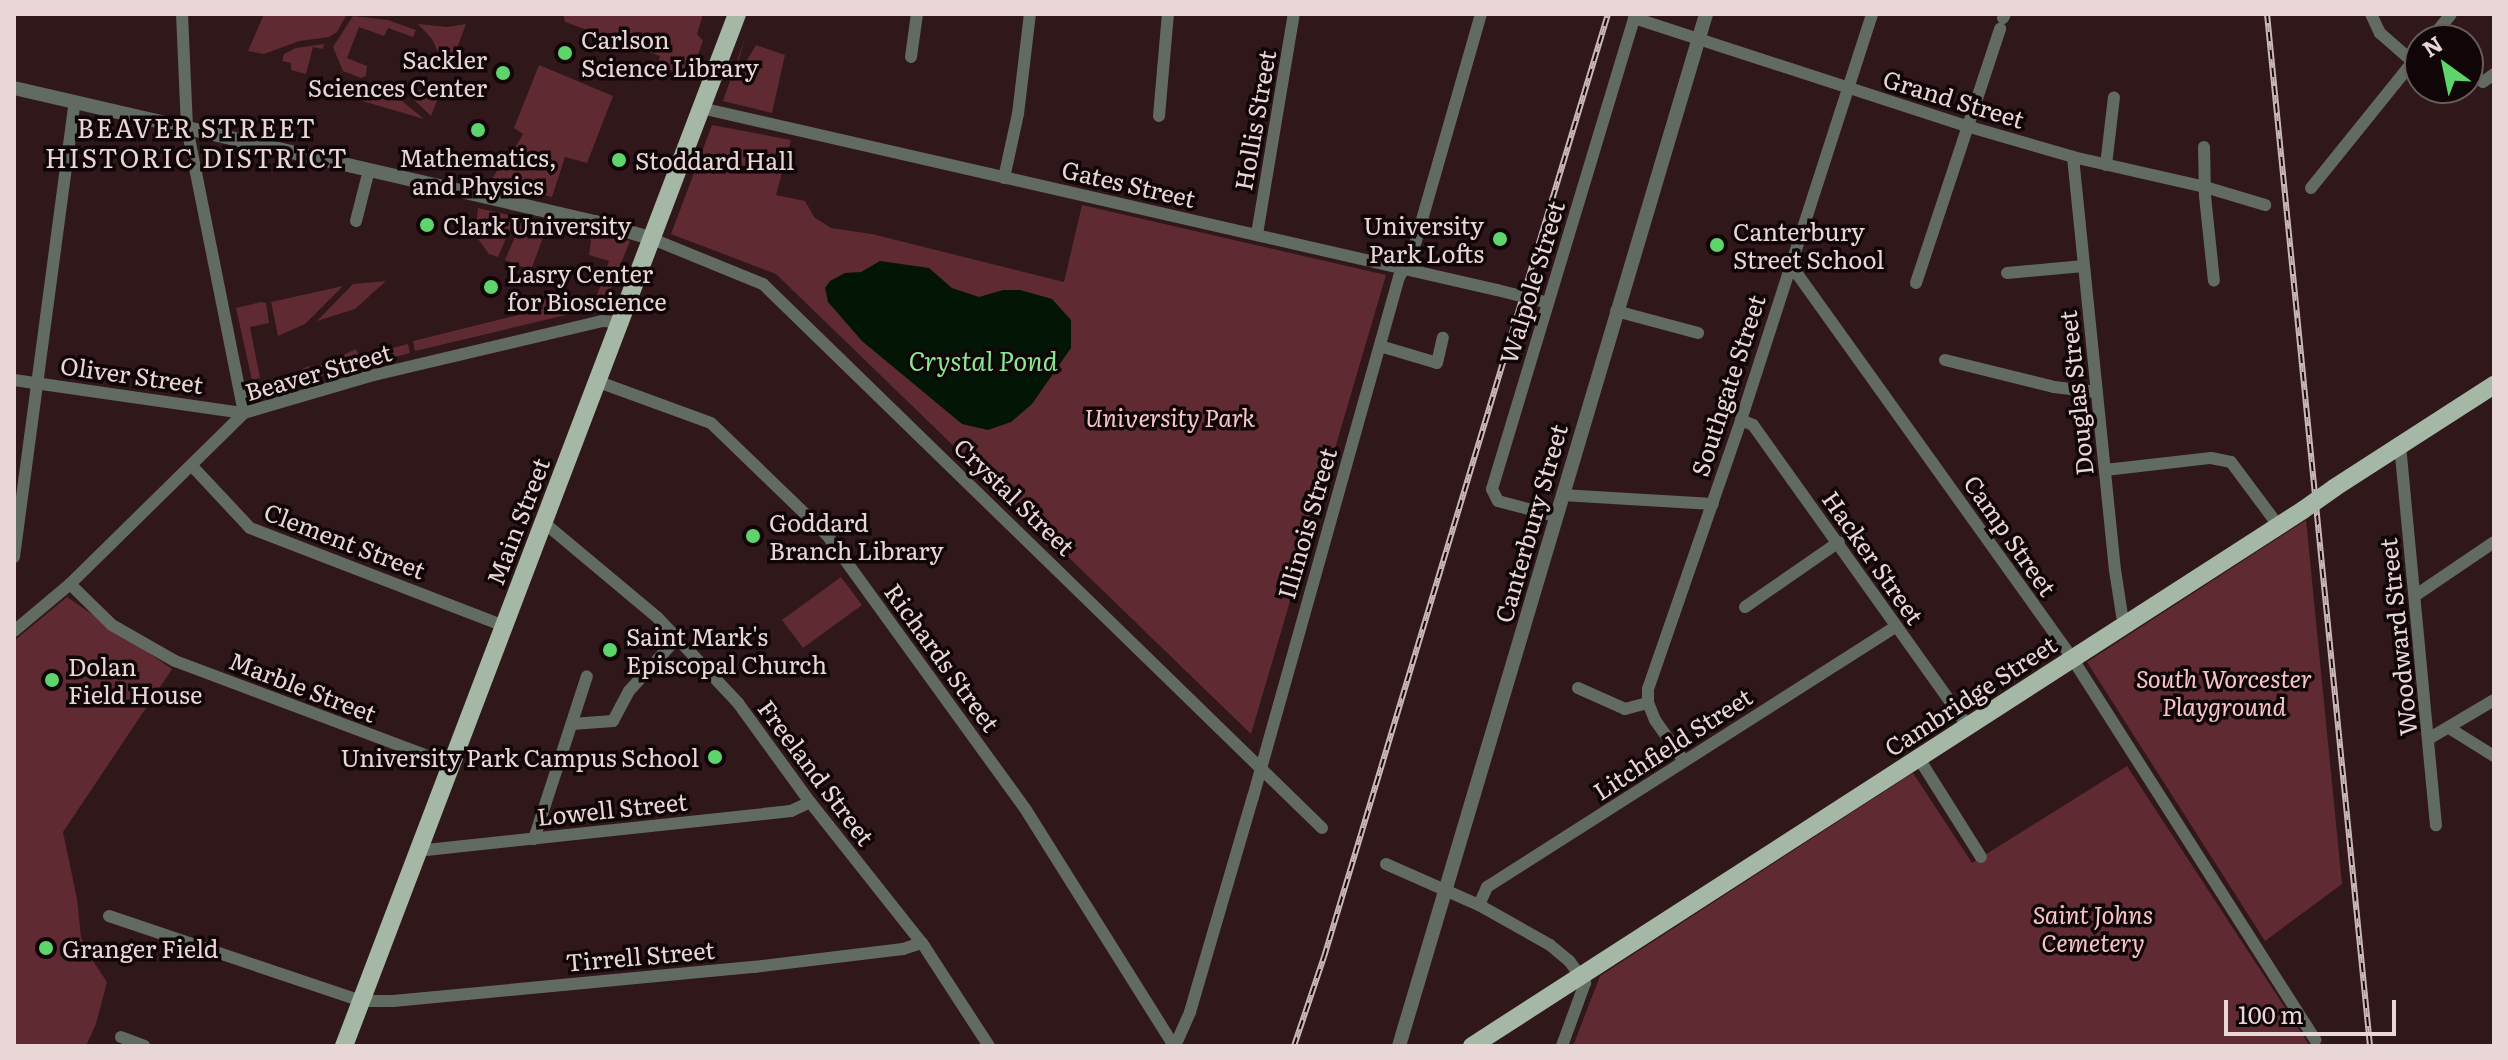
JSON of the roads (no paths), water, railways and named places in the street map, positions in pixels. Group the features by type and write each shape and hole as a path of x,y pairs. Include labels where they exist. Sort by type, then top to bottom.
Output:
{"main road":[{"name":"Main Street","path":"344,1046 737,14"},
{"name":"Cambridge Street","path":"1472,1046 2494,385"}],"street":[{"path":"182,14 187,128 244,413"},
{"path":"911,57 917,14"},
{"path":"1004,178 1018,114 1030,14"},
{"path":"1159,116 1168,14"},
{"name":"Hollis Street","path":"1257,234 1294,14"},
{"name":"Illinois Street","path":"1175,1046 1190,1012 1399,277 1411,258 1481,14"},
{"name":"Canterbury Street","path":"1399,1046 1706,14"},
{"name":"Southgate Street","path":"1648,703 1648,689 1741,420 1872,14"},
{"path":"2371,14 2380,33 2404,49"},
{"name":"Grand Street","path":"1634,18 1970,127 2073,157 2205,187 2265,205"},
{"name":"Walpole Street","path":"1555,516 1498,501 1492,489 1545,301 1634,18"},
{"path":"1916,283 2003,20"},
{"path":"2311,188 2404,72"},
{"path":"14,88 650,238"},
{"path":"2106,165 2114,97"},
{"path":"14,557 75,102"},
{"name":"Gates Street","path":"701,108 1545,301"},
{"path":"2204,147 2214,281"},
{"name":"Douglas Street","path":"2073,157 2115,570 2122,615 2127,623"},
{"path":"356,221 369,170"},
{"name":"Crystal Street","path":"650,238 763,284 1261,765 1322,828"},
{"path":"2007,273 2084,266"},
{"name":"Camp Street","path":"1788,268 1798,275 2072,658 2315,1040"},
{"path":"1616,311 1698,333"},
{"name":"Beaver Street","path":"14,631 70,584 193,467 244,413 428,362 602,321 619,322"},
{"path":"1380,346 1437,363 1443,338"},
{"path":"1945,360 2054,387 2097,392"},
{"name":"Oliver Street","path":"14,380 244,413"},
{"name":"Richards Street","path":"596,381 711,423 827,535 1026,810 1175,1046"},
{"name":"Hacker Street","path":"1741,420 1753,425 1967,725"},
{"name":"Woodward Street","path":"2400,445 2436,825"},
{"path":"2105,470 2211,458 2231,462 2278,525"},
{"name":"Clement Street","path":"193,467 250,528 502,625"},
{"path":"1562,495 1713,504"},
{"name":"Freeland Street","path":"542,521 678,637 738,703 810,802 922,943 989,1046"},
{"path":"1745,607 1839,542"},
{"path":"2416,595 2494,542"},
{"name":"Marble Street","path":"70,584 112,625 164,656 449,764"},
{"name":"Litchfield Street","path":"1479,905 1487,887 1896,626"},
{"path":"572,724 613,721 629,691 678,637"},
{"path":"534,839 587,676"},
{"path":"1578,688 1625,709 1648,703 1684,761"},
{"path":"2430,738 2494,700"},
{"path":"2449,728 2494,756"},
{"path":"1918,757 1981,857"},
{"name":"Lowell Street","path":"417,851 791,811 810,802"},
{"path":"1386,864 1479,905 1550,945 1580,975 1585,983 1562,1046"},
{"name":"Tirrell Street","path":"109,916 361,1001 393,1001 754,967 903,949 922,943"},
{"path":"121,1037 144,1046"}],"water":[{"name":"Crystal Pond","path":"880,261 929,268 952,288 979,297 1003,290 1020,290 1052,299 1071,320 1071,348 1032,404 1011,422 988,430 962,424 862,341 828,302 825,288 830,281 845,273 861,272"}],"railway":[{"path":"1294,1046 1324,957 1608,14"},
{"path":"2267,14 2370,1046"}],"place":[{"name":"Carlson Science Library","path":"565,53"},
{"name":"Sackler Sciences Center","path":"503,73"},
{"name":"Mathematics, and Physics","path":"478,130"},
{"name":"Stoddard Hall","path":"619,160"},
{"name":"Clark University","path":"427,225"},
{"name":"University Park Lofts","path":"1500,239"},
{"name":"Canterbury Street School","path":"1717,245"},
{"name":"Lasry Center for Bioscience","path":"491,287"},
{"name":"Goddard Branch Library","path":"753,536"},
{"name":"Saint Mark's Episcopal Church","path":"610,650"},
{"name":"Dolan Field House","path":"52,680"},
{"name":"University Park Campus School","path":"715,757"},
{"name":"Granger Field","path":"46,948"}],"district":[{"name":"BEAVER STREET HISTORIC DISTRICT","path":"197,142"}],"park label":[{"name":"University Park","path":"1170,417"},
{"name":"South Worcester Playground","path":"2224,692"},
{"name":"Saint Johns Cemetery","path":"2093,928"}]}
